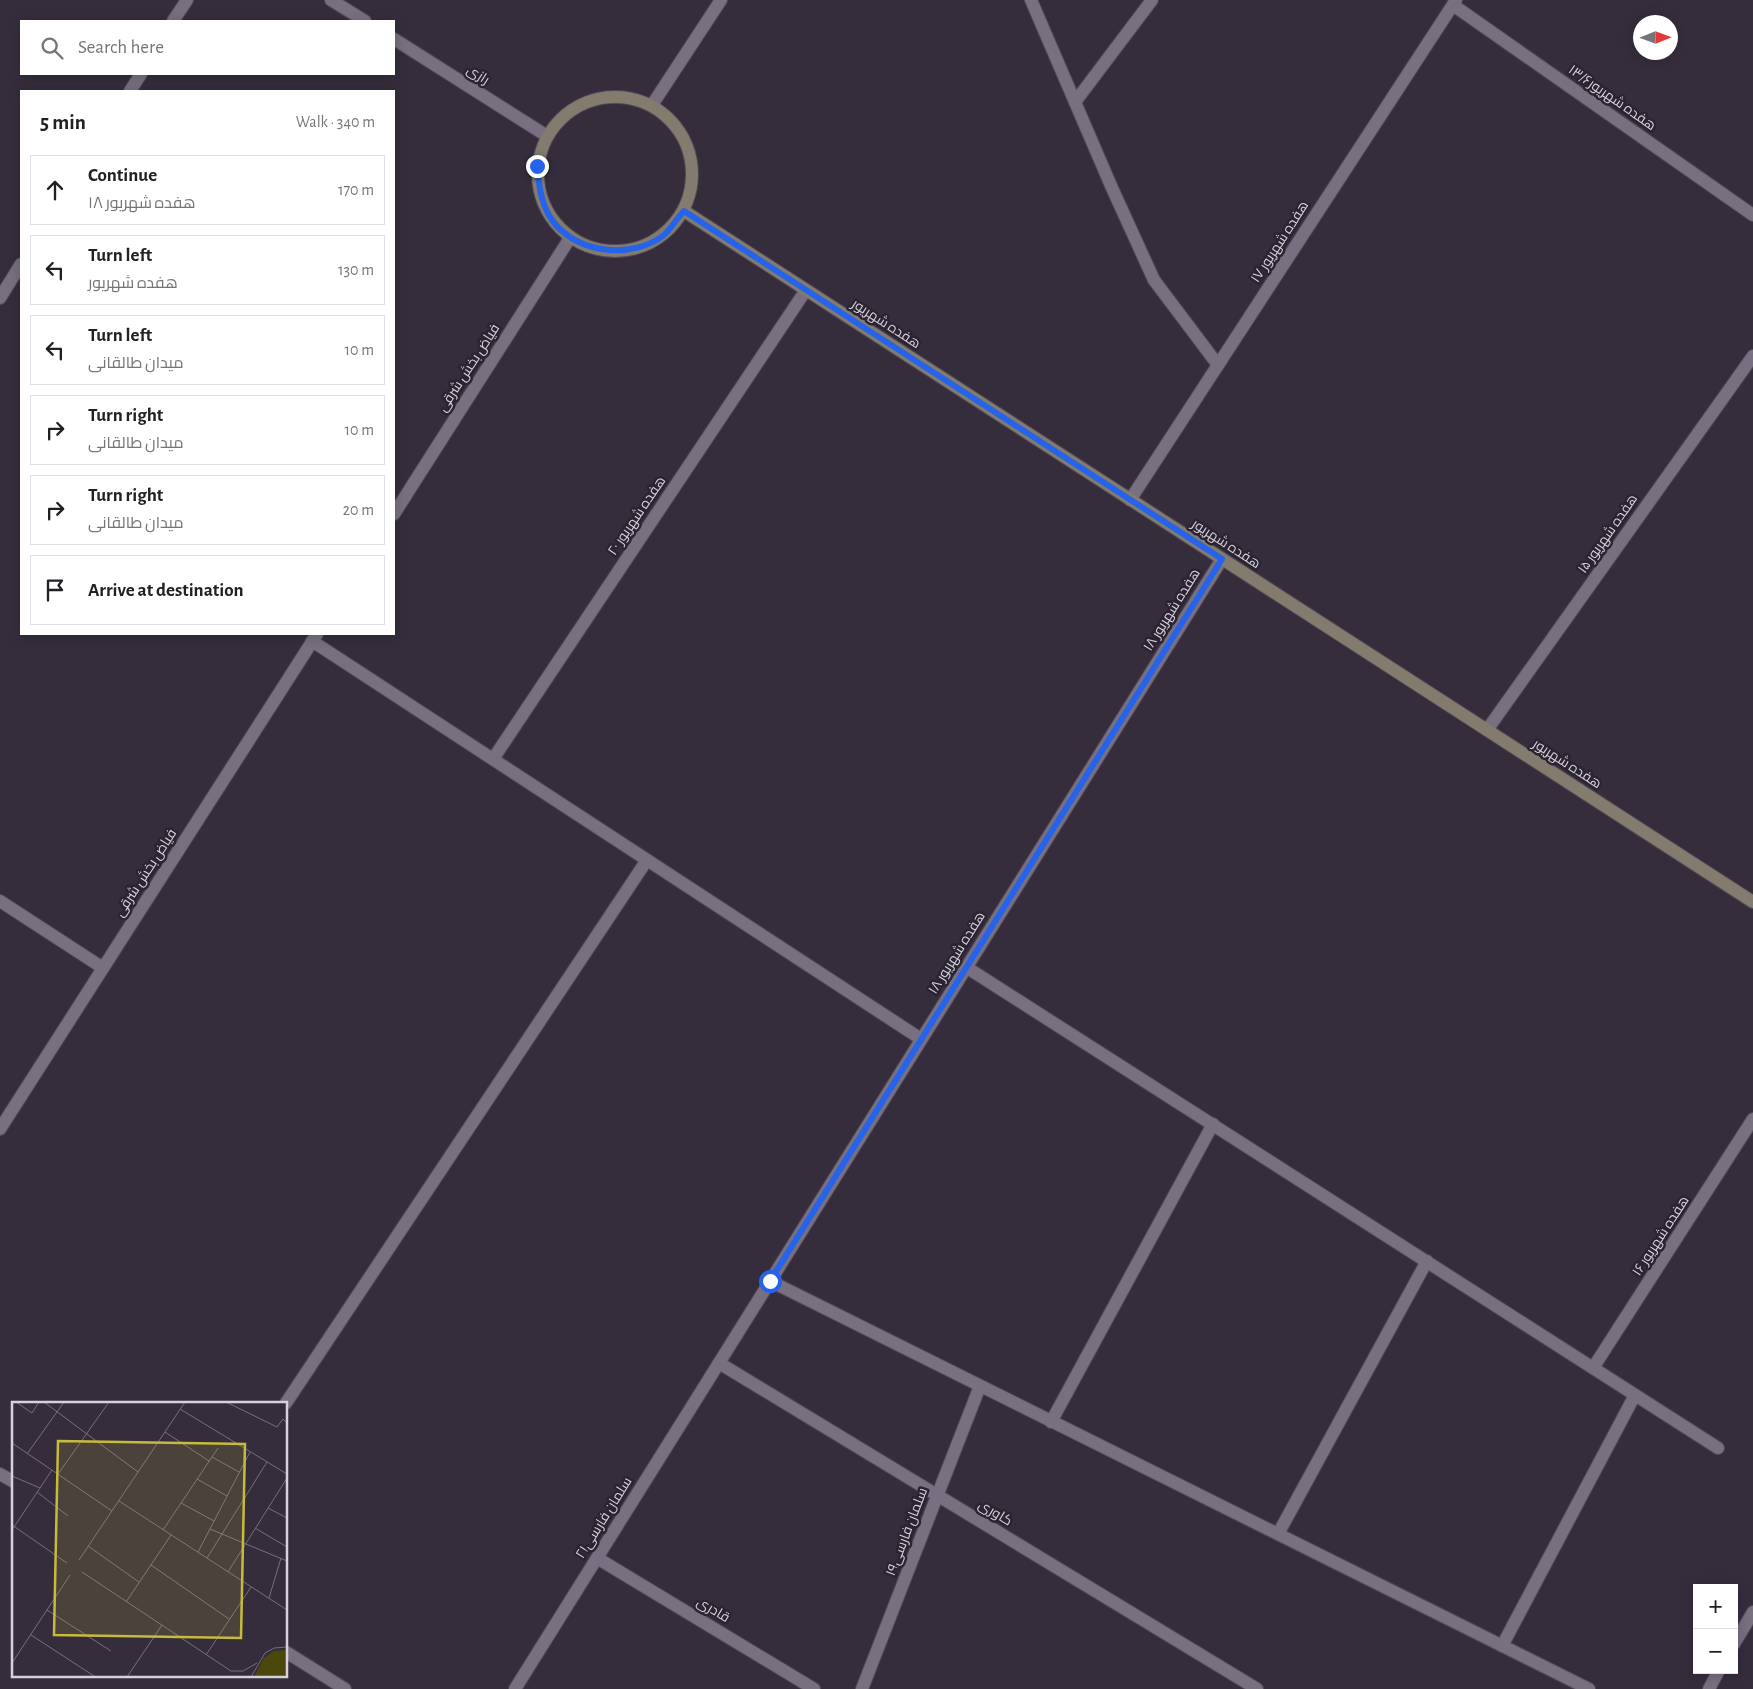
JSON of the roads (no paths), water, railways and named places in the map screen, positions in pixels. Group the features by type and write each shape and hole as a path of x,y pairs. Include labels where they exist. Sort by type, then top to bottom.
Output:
{"main road":[{"path":"623,96 652,105 675,125 690,152 692,182 684,211 664,235 637,249 607,252 570,238 554,223 540,196 537,166 547,136 566,113 593,99 623,96"},
{"name":"هفده شهریور","path":"684,211 1752,899"}],"street":[{"path":"174,20 187,0"},
{"path":"332,0 363,20"},
{"path":"652,105 721,0"},
{"path":"1032,0 1112,188 1154,280 1218,365"},
{"path":"1075,102 1152,0"},
{"name":"هفده شهریور۱۳/۶","path":"1454,2 1753,215"},
{"name":"هفده شهریور ۱۷","path":"1130,500 1454,2"},
{"name":"رازی","path":"395,41 547,136"},
{"path":"131,90 139,75"},
{"name":"فیاض بخش شرقی","path":"395,512 570,238"},
{"path":"0,298 20,266"},
{"name":"هفده شهریور ۲۰","path":"493,759 806,290"},
{"name":"هفده شهریور ۱۵","path":"1487,730 1753,356"},
{"name":"هفده شهریور ۱۸","path":"718,1363 1222,559"},
{"path":"315,637 493,759 921,1039"},
{"name":"فیاض بخش شرقی","path":"0,1129 315,637"},
{"path":"287,1402 647,860"},
{"path":"0,901 103,968"},
{"path":"966,967 1718,1448"},
{"name":"هفده شهریور ۱۶","path":"1594,1368 1753,1119"},
{"path":"1051,1422 1213,1124"},
{"path":"1278,1534 1427,1261"},
{"path":"770,1281 1589,1689"},
{"name":"کاوری","path":"718,1363 1256,1689"},
{"name":"سلمان فارسی۲۱","path":"515,1689 718,1363"},
{"name":"سلمان فارسی۱۹","path":"862,1689 980,1386"},
{"path":"1502,1646 1635,1395"},
{"path":"0,1474 12,1481"},
{"name":"قادری","path":"597,1558 814,1689"},
{"path":"1738,1637 1753,1612"},
{"path":"288,1653 346,1689"},
{"path":"1709,1689 1717,1674"}]}
